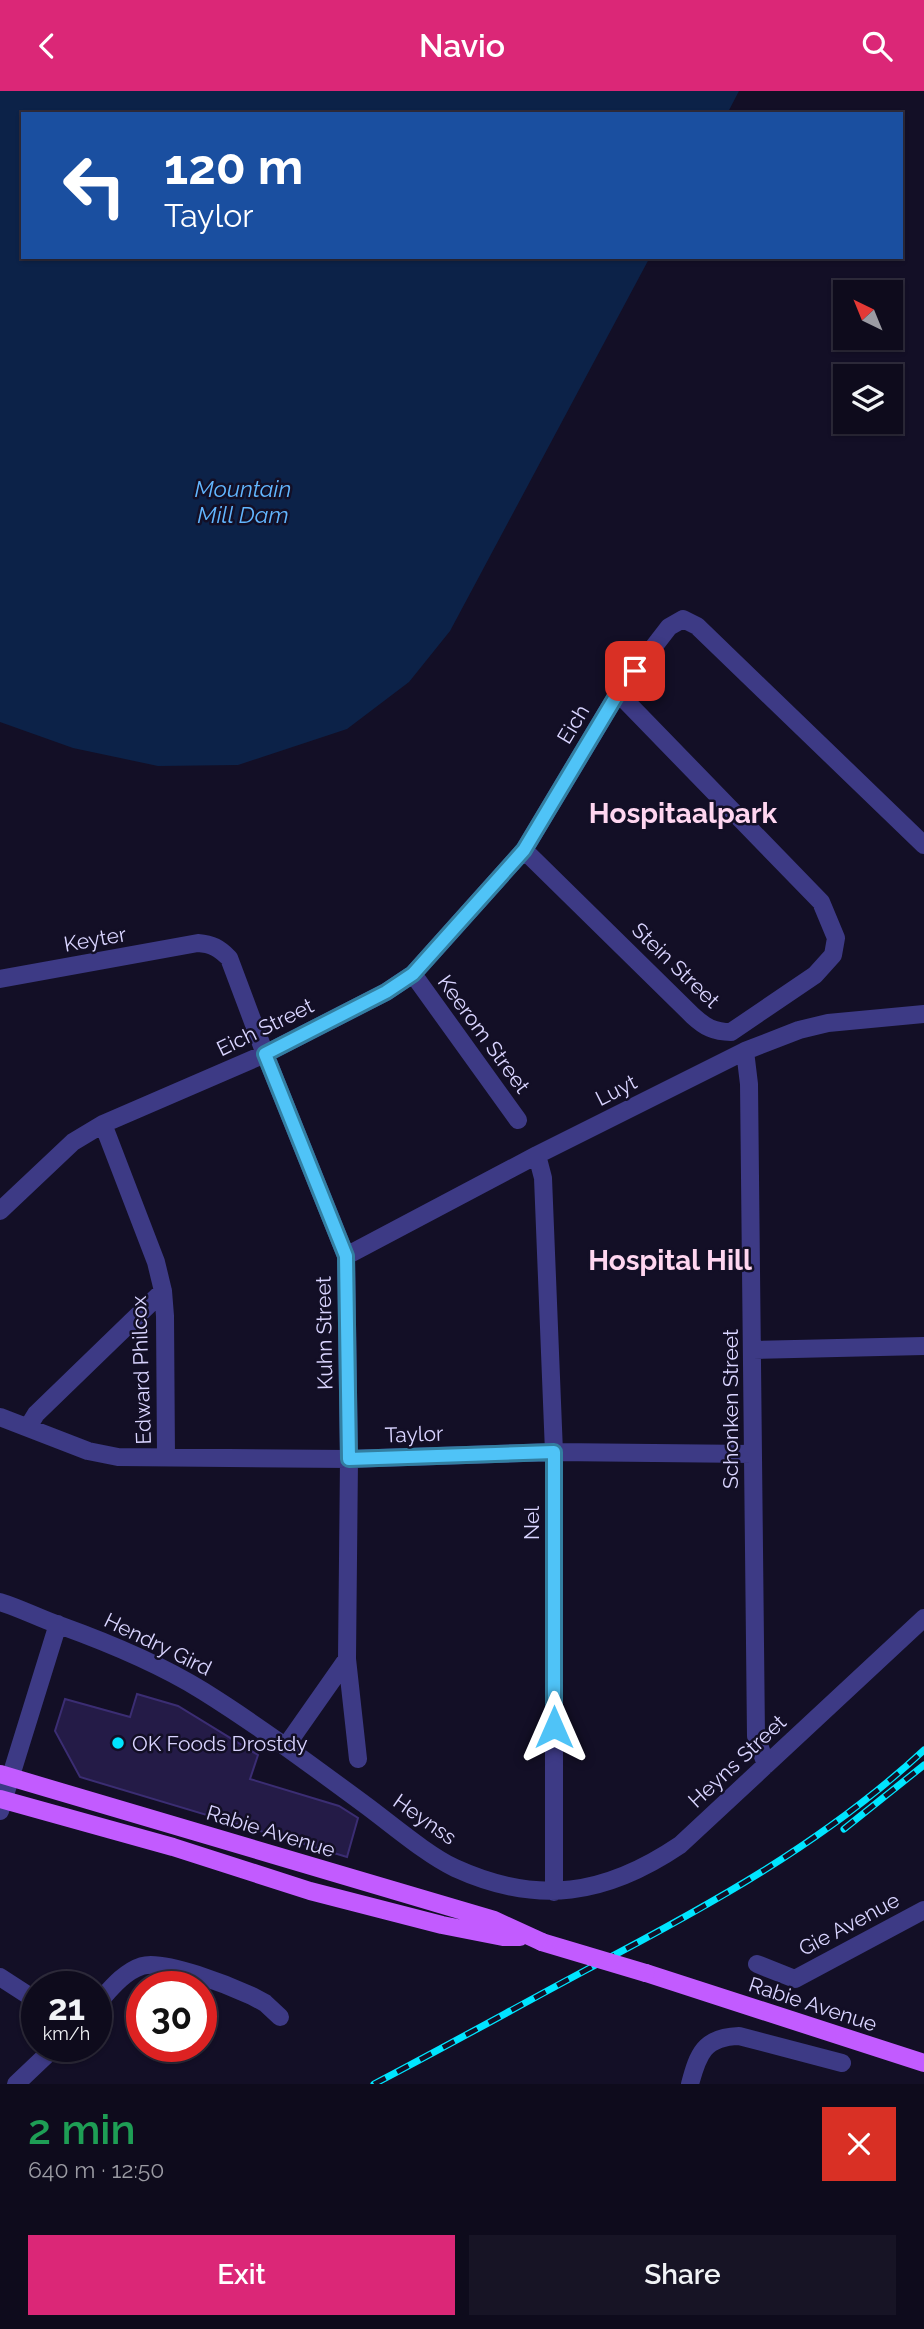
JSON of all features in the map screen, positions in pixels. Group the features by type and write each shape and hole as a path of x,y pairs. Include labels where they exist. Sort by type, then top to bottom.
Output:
{"main road":[{"name":"Rabie Avenue","path":"5,1776 494,1920 534,1940 646,1973 924,2063"},
{"name":"Rabie Avenue","path":"1,1804 173,1847 310,1891 503,1937 534,1940"}],"street":[{"name":"Eich","path":"524,850 618,693 669,627 684,619 697,626 924,845"},
{"name":"Stein Street","path":"524,850 693,1016 705,1027 718,1032 731,1032 815,975 834,955 836,938 821,902 618,693"},
{"name":"Eich Street","path":"0,1212 74,1142 103,1124 265,1054 386,992 413,974 524,850"},
{"name":"Keyter","path":"0,979 198,943"},
{"name":"Kuhn Street","path":"198,943 211,944 229,958 346,1256 349,1459 347,1658 358,1759"},
{"name":"Keerom Street","path":"413,974 518,1120"},
{"name":"Luyt","path":"346,1256 537,1155 745,1051 799,1030 828,1023 924,1014"},
{"name":"Schonken Street","path":"745,1051 749,1084 756,1736 766,1765"},
{"name":"Edward Philcox","path":"103,1124 156,1262 163,1291 166,1457"},
{"name":"Nel","path":"537,1155 543,1178 554,1452 554,1892"},
{"path":"28,1427 36,1414 163,1291"},
{"path":"753,1350 924,1346"},
{"name":"Taylor","path":"0,1417 88,1451 118,1457 349,1459 554,1452 753,1454"},
{"name":"Hendry Gird","path":"0,1602 139,1656 202,1690 286,1746"},
{"name":"Heyns Street","path":"554,1892 595,1886 650,1865 680,1845 924,1618"},
{"path":"1,1804 5,1776 58,1624"},
{"path":"286,1746 347,1658"},
{"name":"Heynss","path":"286,1746 455,1868 498,1884 523,1890 554,1892"},
{"name":"Gie Avenue","path":"757,1963 795,1979 924,1910"},
{"path":"112,1988 133,1969 144,1965 163,1965 253,1996 280,2017"},
{"path":"0,1977 21,1991"},
{"path":"690,2084 701,2052 724,2036 739,2036 842,2063"},
{"path":"16,2084 39,2062"}],"water":[{"name":"Mountain Mill Dam","path":"0,91 739,91 728,112 21,112 21,259 649,259 450,631 409,682 347,729 238,765 158,766 73,748 0,722"}],"building":[{"path":"137,1694 178,1706 258,1755 250,1779 339,1806 358,1818 347,1857 80,1777 55,1731 65,1699 130,1717"}],"railway":[{"path":"374,2084 675,1922 762,1871 846,1815 924,1750"},
{"path":"844,1829 924,1765"}],"place":[{"name":"OK Foods Drostdy","path":"118,1743"}],"district":[{"name":"Hospitaalpark","path":"683,813"},
{"name":"Hospital Hill","path":"670,1260"}],"route":[{"path":"554,1727 554,1452 349,1459 346,1256 265,1054 386,992 413,974 524,850 618,693 635,671"}]}
